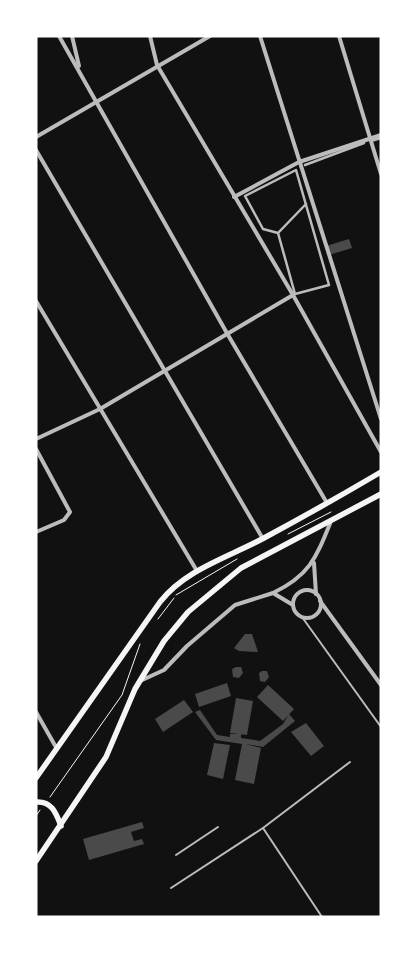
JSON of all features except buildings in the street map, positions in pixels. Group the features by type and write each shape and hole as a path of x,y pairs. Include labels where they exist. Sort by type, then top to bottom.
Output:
{"main road":[{"path":"36,778 167,594 197,571 263,539 381,472"},
{"path":"36,861 106,757 140,681 164,641 188,612 241,568 381,494"},
{"path":"36,802 46,802 56,812 61,826"}],"street":[{"path":"59,36 80,70 228,335 327,503"},
{"path":"72,36 80,70"},
{"path":"150,36 157,65 293,295 381,452"},
{"path":"36,136 210,36"},
{"path":"260,36 381,420"},
{"path":"339,36 381,174"},
{"path":"234,197 299,162 381,137"},
{"path":"305,166 364,143"},
{"path":"36,150 263,539"},
{"path":"296,170 329,285 295,294 278,233 263,229 245,196 296,170"},
{"path":"278,233 306,204"},
{"path":"36,439 100,410 293,295"},
{"path":"36,301 197,571"},
{"path":"36,450 70,512 64,520 36,532"},
{"path":"140,681 164,670 187,646 235,605 272,594 297,580 314,562 331,521"},
{"path":"314,562 316,594 381,685"},
{"path":"293,605 300,592 308,590 316,594"},
{"path":"272,594 293,605 297,613 302,617 310,618 318,613 320,601"},
{"path":"36,712 57,749"}],"lane":[{"path":"302,617 381,727"},
{"path":"171,888 263,828 350,762"},
{"path":"176,855 218,827"},
{"path":"263,828 322,917"}],"path":[{"path":"284,535 336,509"},
{"path":"153,625 175,596 241,557"},
{"path":"36,816 122,694 140,643"}]}
